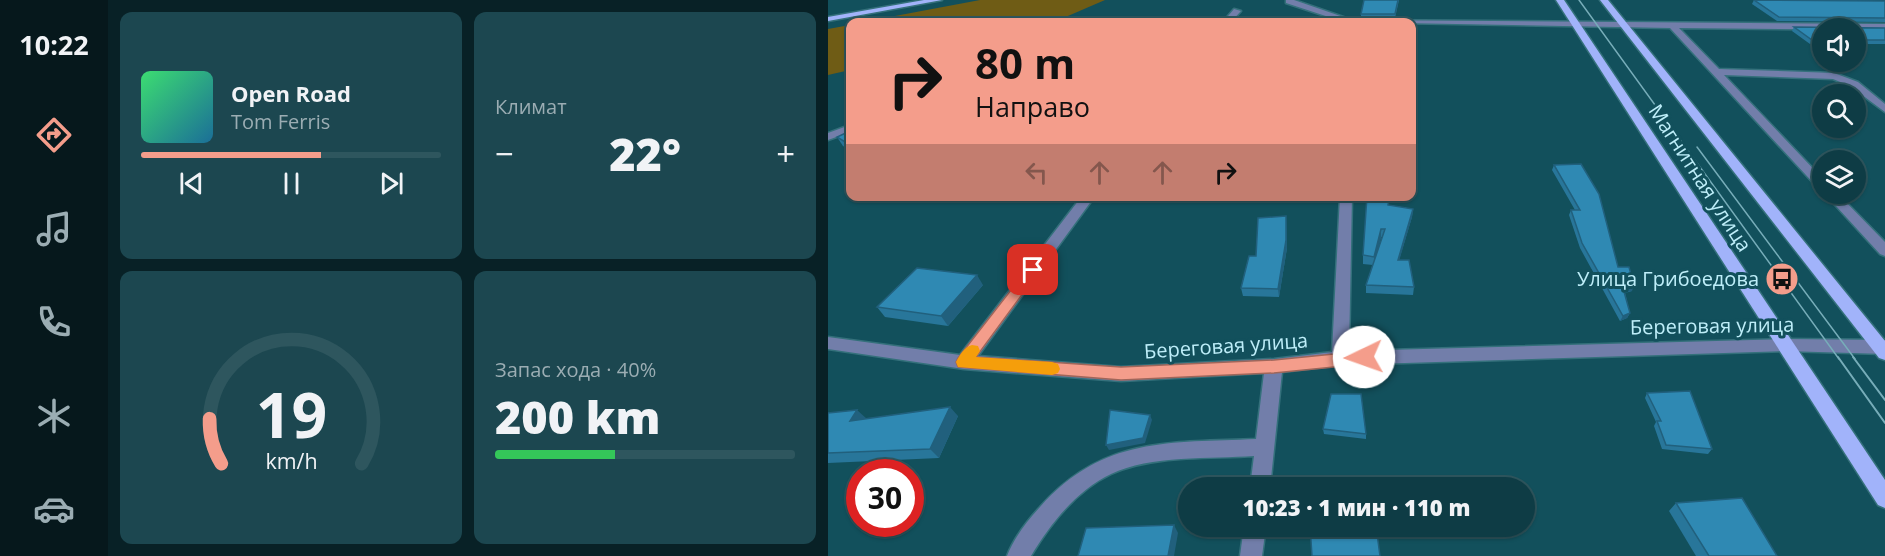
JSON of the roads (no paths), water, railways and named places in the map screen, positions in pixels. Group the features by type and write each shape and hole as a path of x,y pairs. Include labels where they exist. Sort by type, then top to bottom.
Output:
{"main road":[{"path":"828,19 938,0"},
{"name":"Магнитная улица","path":"1560,0 1885,498"},
{"name":"Магнитная улица","path":"1604,0 1883,349"}],"street":[{"path":"1289,1 1339,18"},
{"path":"1231,18 1237,11"},
{"path":"1416,23 1885,27"},
{"path":"1673,26 1812,174"},
{"path":"1717,72 1834,76 1854,84 1885,110"},
{"path":"828,137 846,130"},
{"path":"964,362 1085,201"},
{"path":"1340,358 1346,201"},
{"path":"1840,204 1885,251"},
{"name":"Береговая улица","path":"828,343 964,362 1121,374 1274,366 1340,358 1785,345 1883,349"},
{"path":"1261,477 1274,366"},
{"path":"1018,556 1028,538 1062,496 1104,467 1149,454 1264,447"},
{"path":"1251,556 1254,537"}],"tram line":[{"path":"1579,0 1839,359"},
{"path":"1697,147 1855,359"},
{"path":"1838,357 1885,423"},
{"path":"1853,357 1885,400"}],"place":[{"name":"Улица Грибоедова","path":"1782,279"}]}
